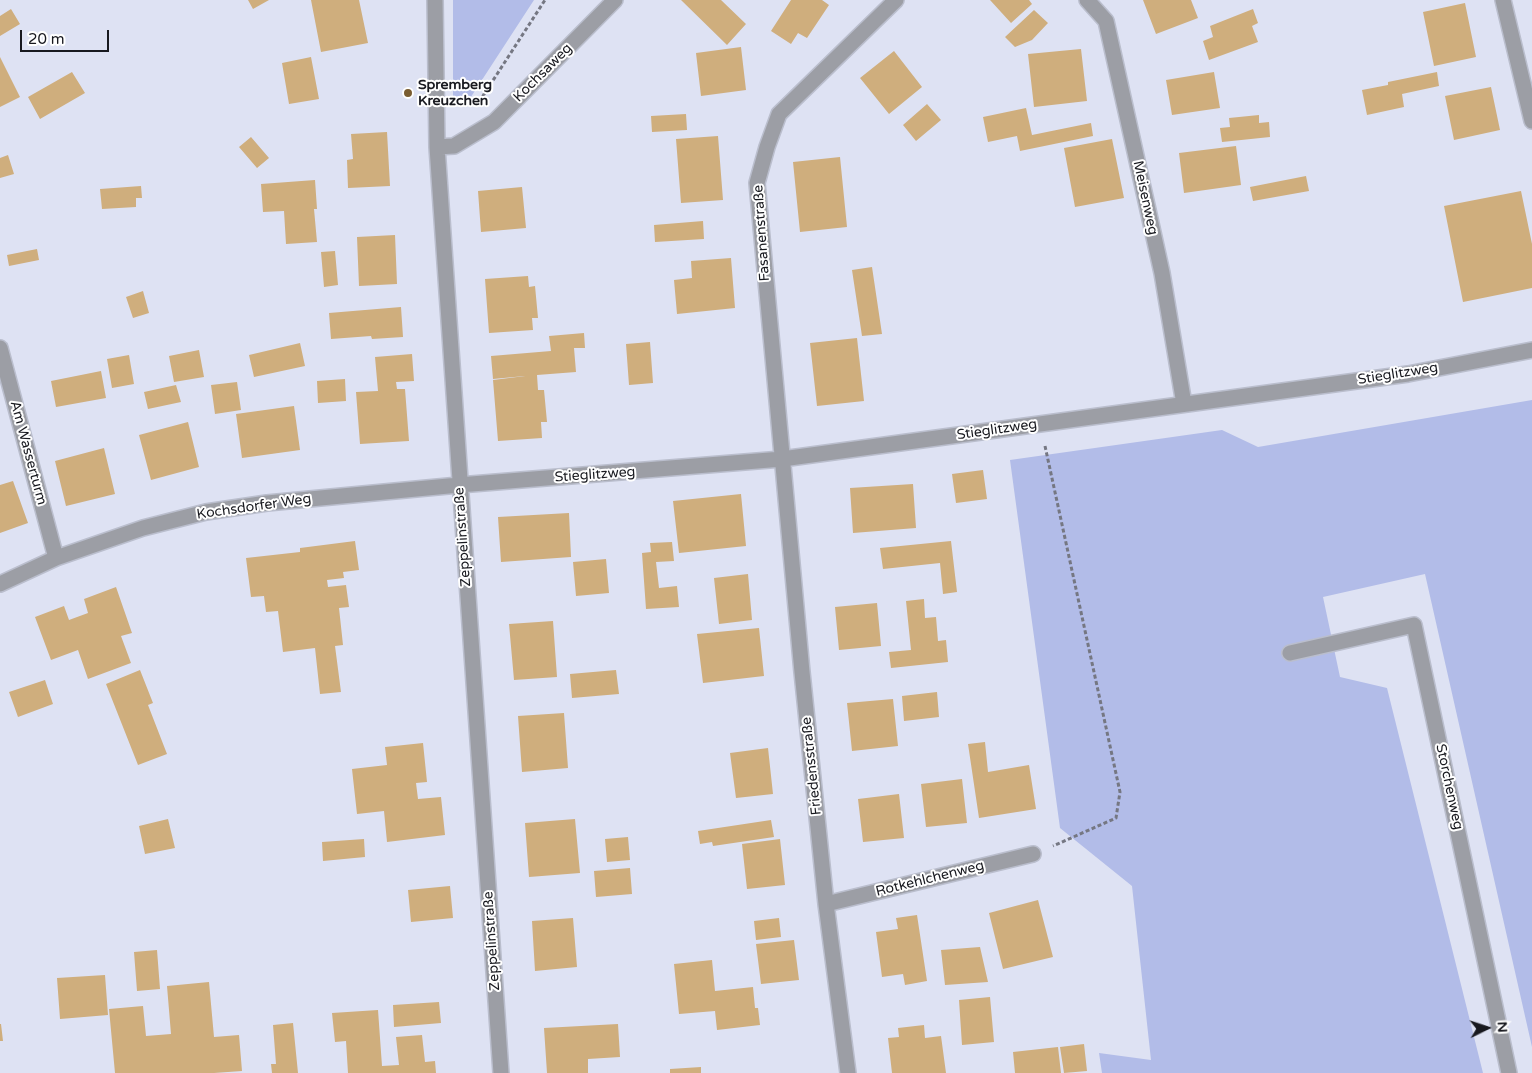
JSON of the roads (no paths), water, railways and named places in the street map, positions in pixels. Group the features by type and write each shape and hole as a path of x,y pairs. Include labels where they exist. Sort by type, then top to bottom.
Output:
{"street":[{"name":"Zeppelinstraße","path":"435,0 437,147 501,1073"},
{"name":"Kochsaweg","path":"437,147 454,146 494,122 615,0"},
{"name":"Fasanenstraße","path":"782,459 757,183 779,114 896,0"},
{"name":"Meisenweg","path":"1087,0 1106,20 1162,273 1184,404"},
{"path":"1503,0 1532,121"},
{"name":"Am Wasserturm","path":"0,348 56,558"},
{"name":"Stieglitzweg","path":"460,485 782,459 1408,374 1532,350"},
{"name":"Friedensstraße","path":"782,459 826,904 848,1073"},
{"name":"Kochsdorfer Weg","path":"0,584 56,558 143,528 206,512 267,503 460,485"},
{"name":"Storchenweg","path":"1290,653 1414,626 1509,1073"},
{"name":"Rotkehlchenweg","path":"826,904 1034,854"}],"place":[{"name":"Spremberg Kreuzchen","path":"408,93"}]}
